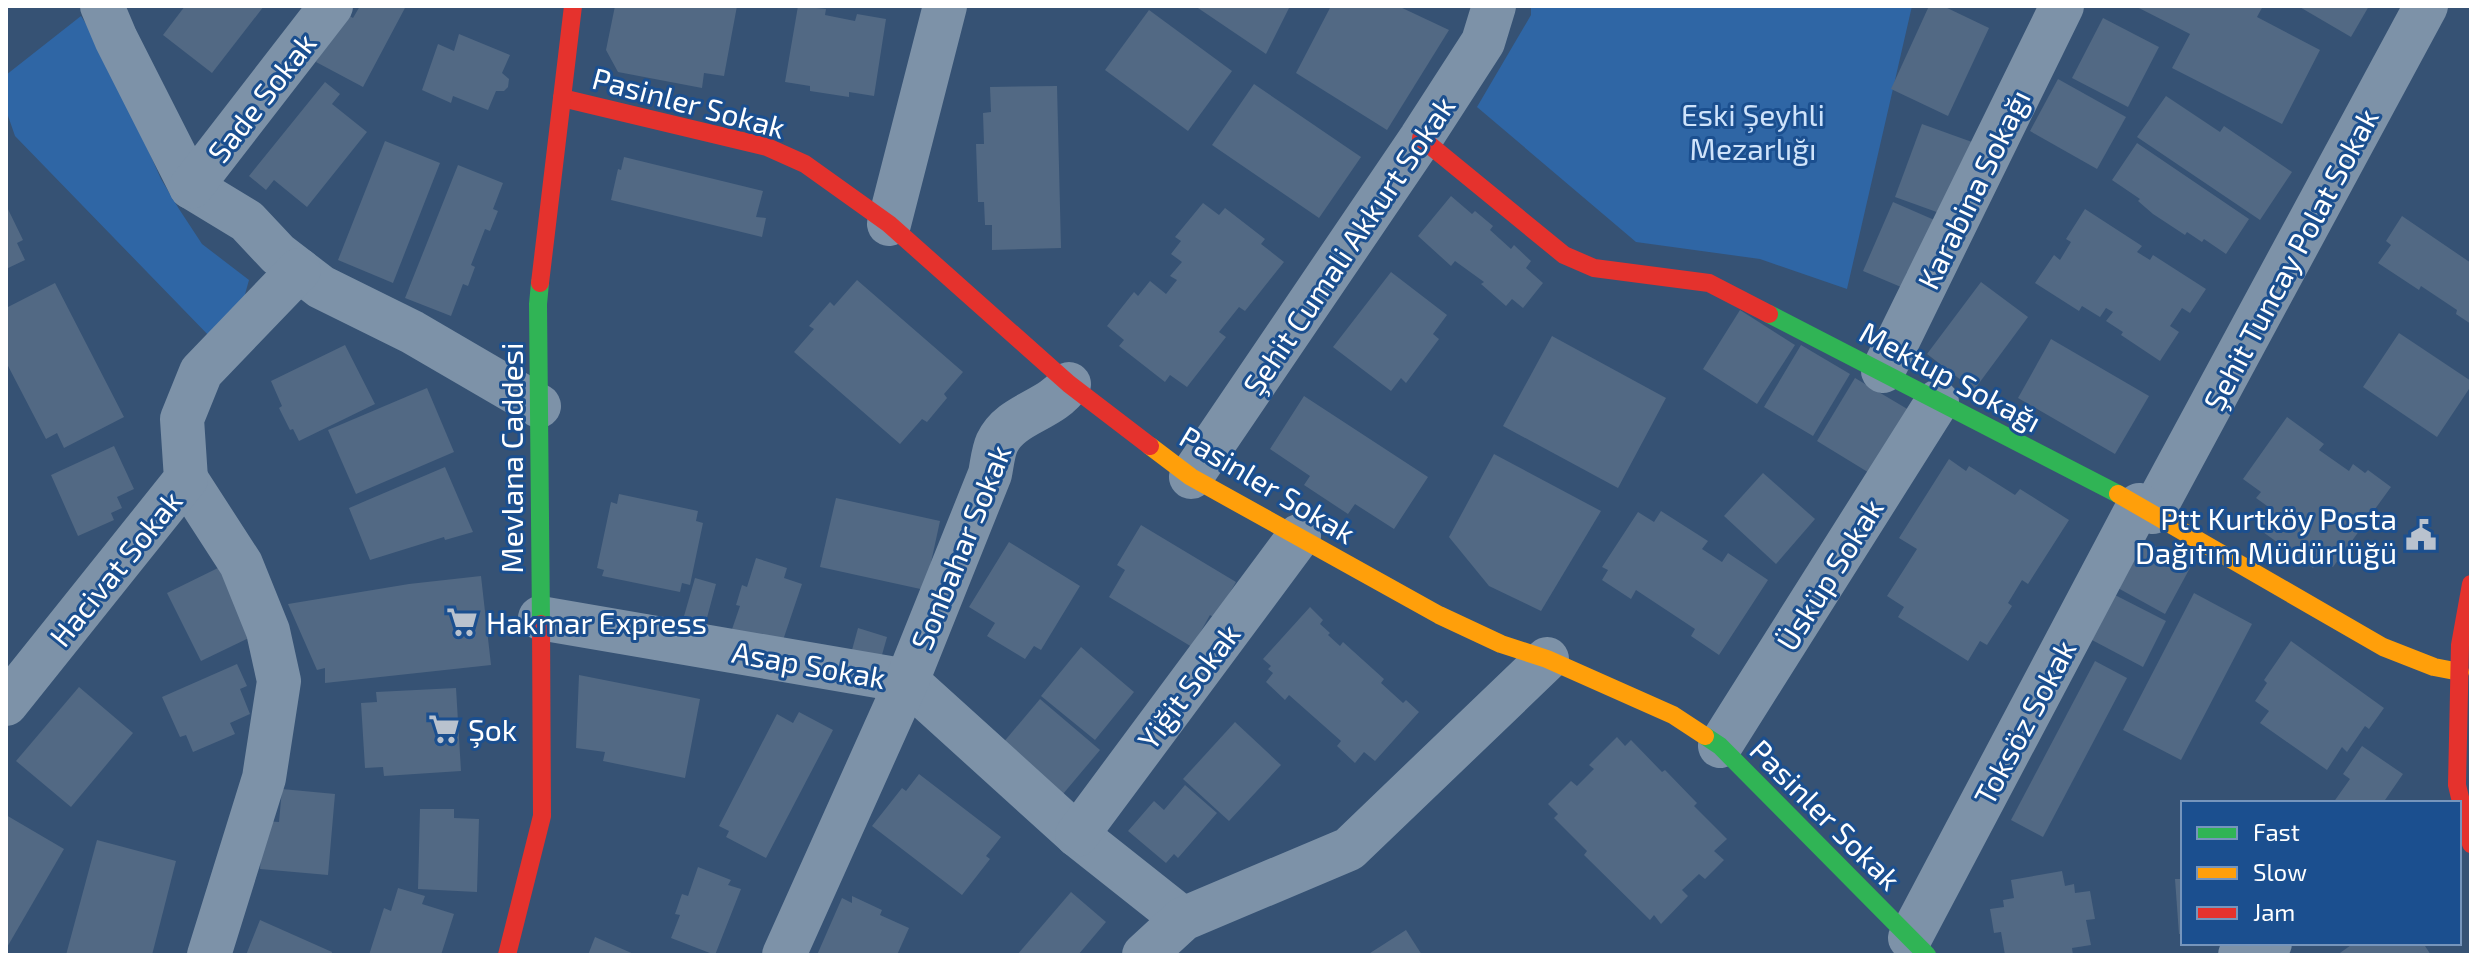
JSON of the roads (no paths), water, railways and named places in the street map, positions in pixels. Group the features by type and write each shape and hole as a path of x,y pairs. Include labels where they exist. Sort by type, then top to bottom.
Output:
{"street":[{"path":"102,6 191,187 247,221 278,254 321,287 412,332 539,406"},
{"name":"Sade Sokak","path":"191,187 331,6"},
{"name":"Mevlana Caddesi","path":"507,955 542,816 538,304 573,6"},
{"path":"889,224 945,6"},
{"name":"Şehit Cumali Akkurt Sokak","path":"1191,477 1483,42 1494,6"},
{"name":"Karabina Sokağı","path":"1883,371 2062,6"},
{"name":"Şehit Tuncay Polat Sokak","path":"2146,508 2426,6"},
{"name":"Pasinler Sokak","path":"562,98 767,147 805,164 889,224 1069,384 1191,477 1439,615 1673,715 1720,746 1918,947"},
{"name":"Mektup Sokağı","path":"1421,138 1564,255 1594,268 1709,283 2146,508 2383,647 2434,667 2460,672"},
{"name":"Hacivat Sokak","path":"6,704 186,479 182,419 201,372 299,270"},
{"name":"Sonbahar Sokak","path":"784,955 907,681 990,474 997,443 1013,423 1062,395 1069,384"},
{"name":"Üsküp Sokak","path":"1720,746 1937,402"},
{"path":"186,479 241,564 268,631 279,681 264,778 209,955"},
{"name":"Toksöz Sokak","path":"1918,947 2146,508"},
{"name":"Yiğit Sokak","path":"1077,835 1299,536"},
{"path":"2448,794 2460,645 2471,584"},
{"name":"Asap Sokak","path":"540,618 907,681 1077,835 1183,919"},
{"path":"1144,955 1183,919 1349,849 1547,659"},
{"path":"2461,822 2471,844"},
{"path":"2240,955 2265,945"}],"place":[{"name":"Ptt Kurtköy Posta Dağıtım Müdürlüğü","path":"2421,535"},
{"name":"Hakmar Express","path":"462,622"},
{"name":"Şok","path":"444,729"}],"park label":[{"name":"Eski Şeyhli Mezarlığı","path":"1753,131"}]}
